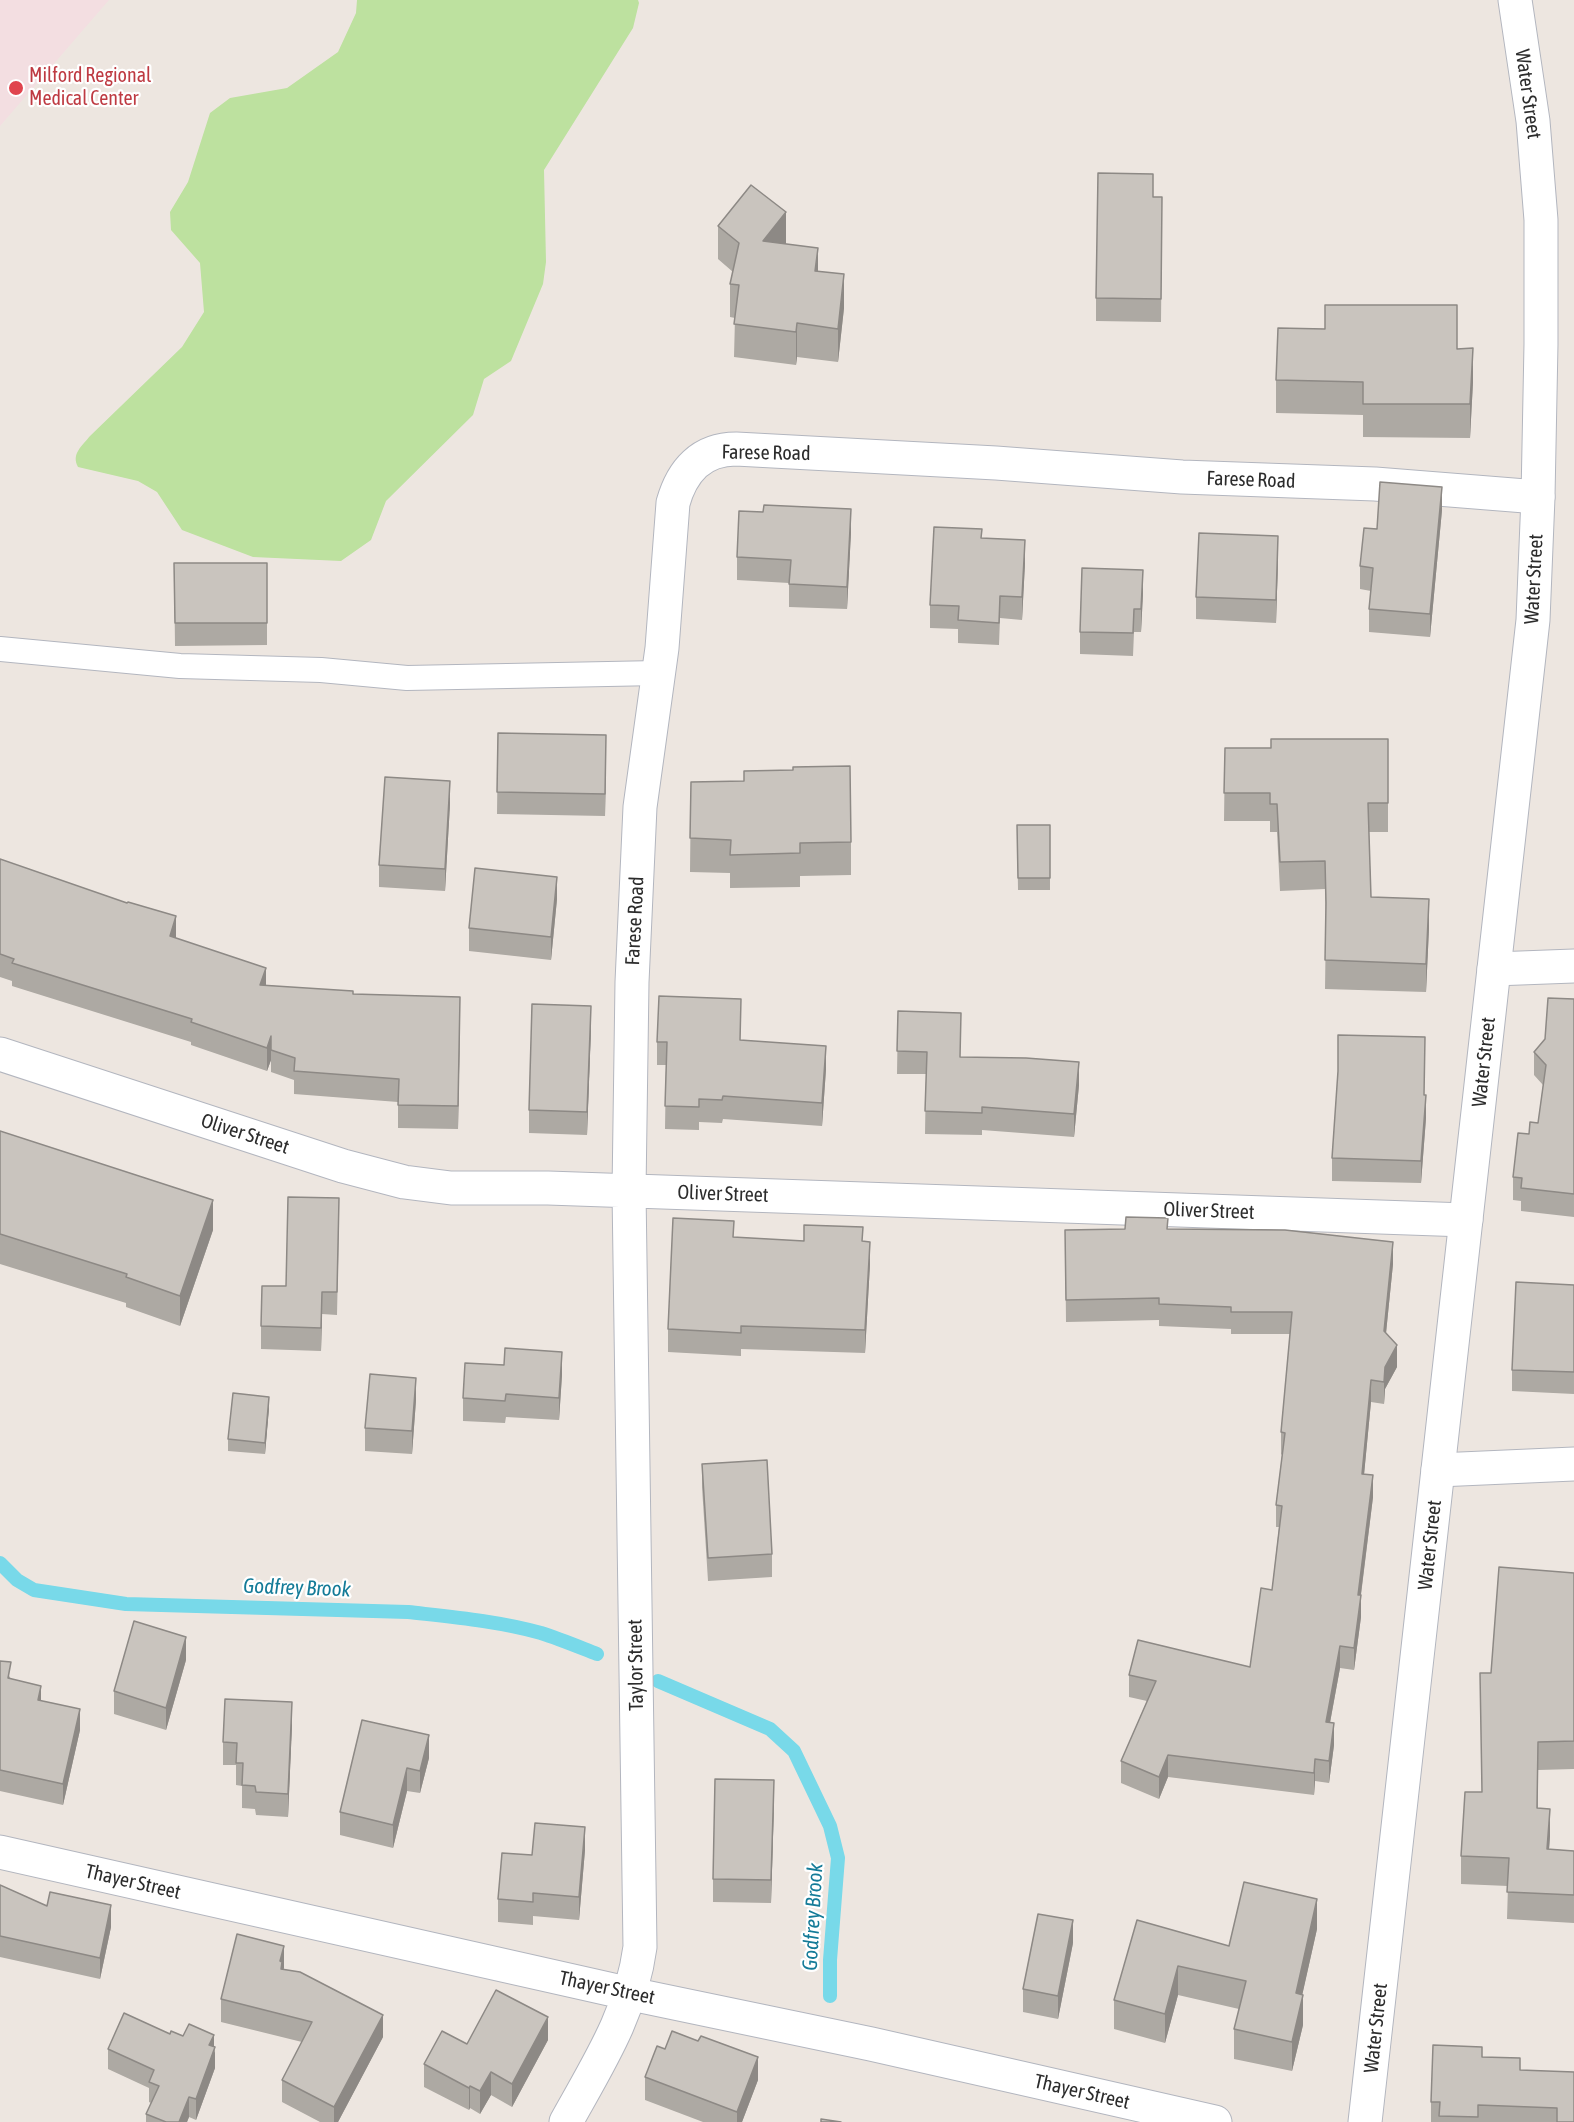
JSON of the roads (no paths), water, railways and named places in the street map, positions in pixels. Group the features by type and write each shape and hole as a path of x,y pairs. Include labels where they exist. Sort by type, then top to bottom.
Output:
{"street":[{"name":"Water Street","path":"1365,2122 1533,620 1538,497 1541,220 1533,121 1515,0"},
{"name":"Farese Road","path":"629,1191 632,982 640,807 658,673 676,492 685,475 704,456 720,450 736,449 996,463 1192,477 1375,484 1538,497"},
{"path":"1494,969 1574,966"},
{"name":"Oliver Street","path":"0,1054 334,1164 420,1185 451,1188 629,1191 1466,1220"},
{"name":"Taylor Street","path":"566,2122 620,2023 631,1994 638,1965 640,1928 629,1191"},
{"path":"1438,1470 1574,1464"},
{"name":"Thayer Street","path":"0,1852 1215,2122"}],"lane":[{"path":"0,649 180,666 321,670 407,678 658,673"}],"waterway":[{"name":"Godfrey Brook","path":"0,1563 17,1580 34,1590 126,1604 408,1612 492,1622 525,1629 548,1635 597,1654"},
{"name":"Godfrey Brook","path":"658,1681 770,1729 794,1751 830,1826 838,1858 830,1960 830,1996"}],"place":[{"name":"Milford Regional Medical Center","path":"16,88"}]}
